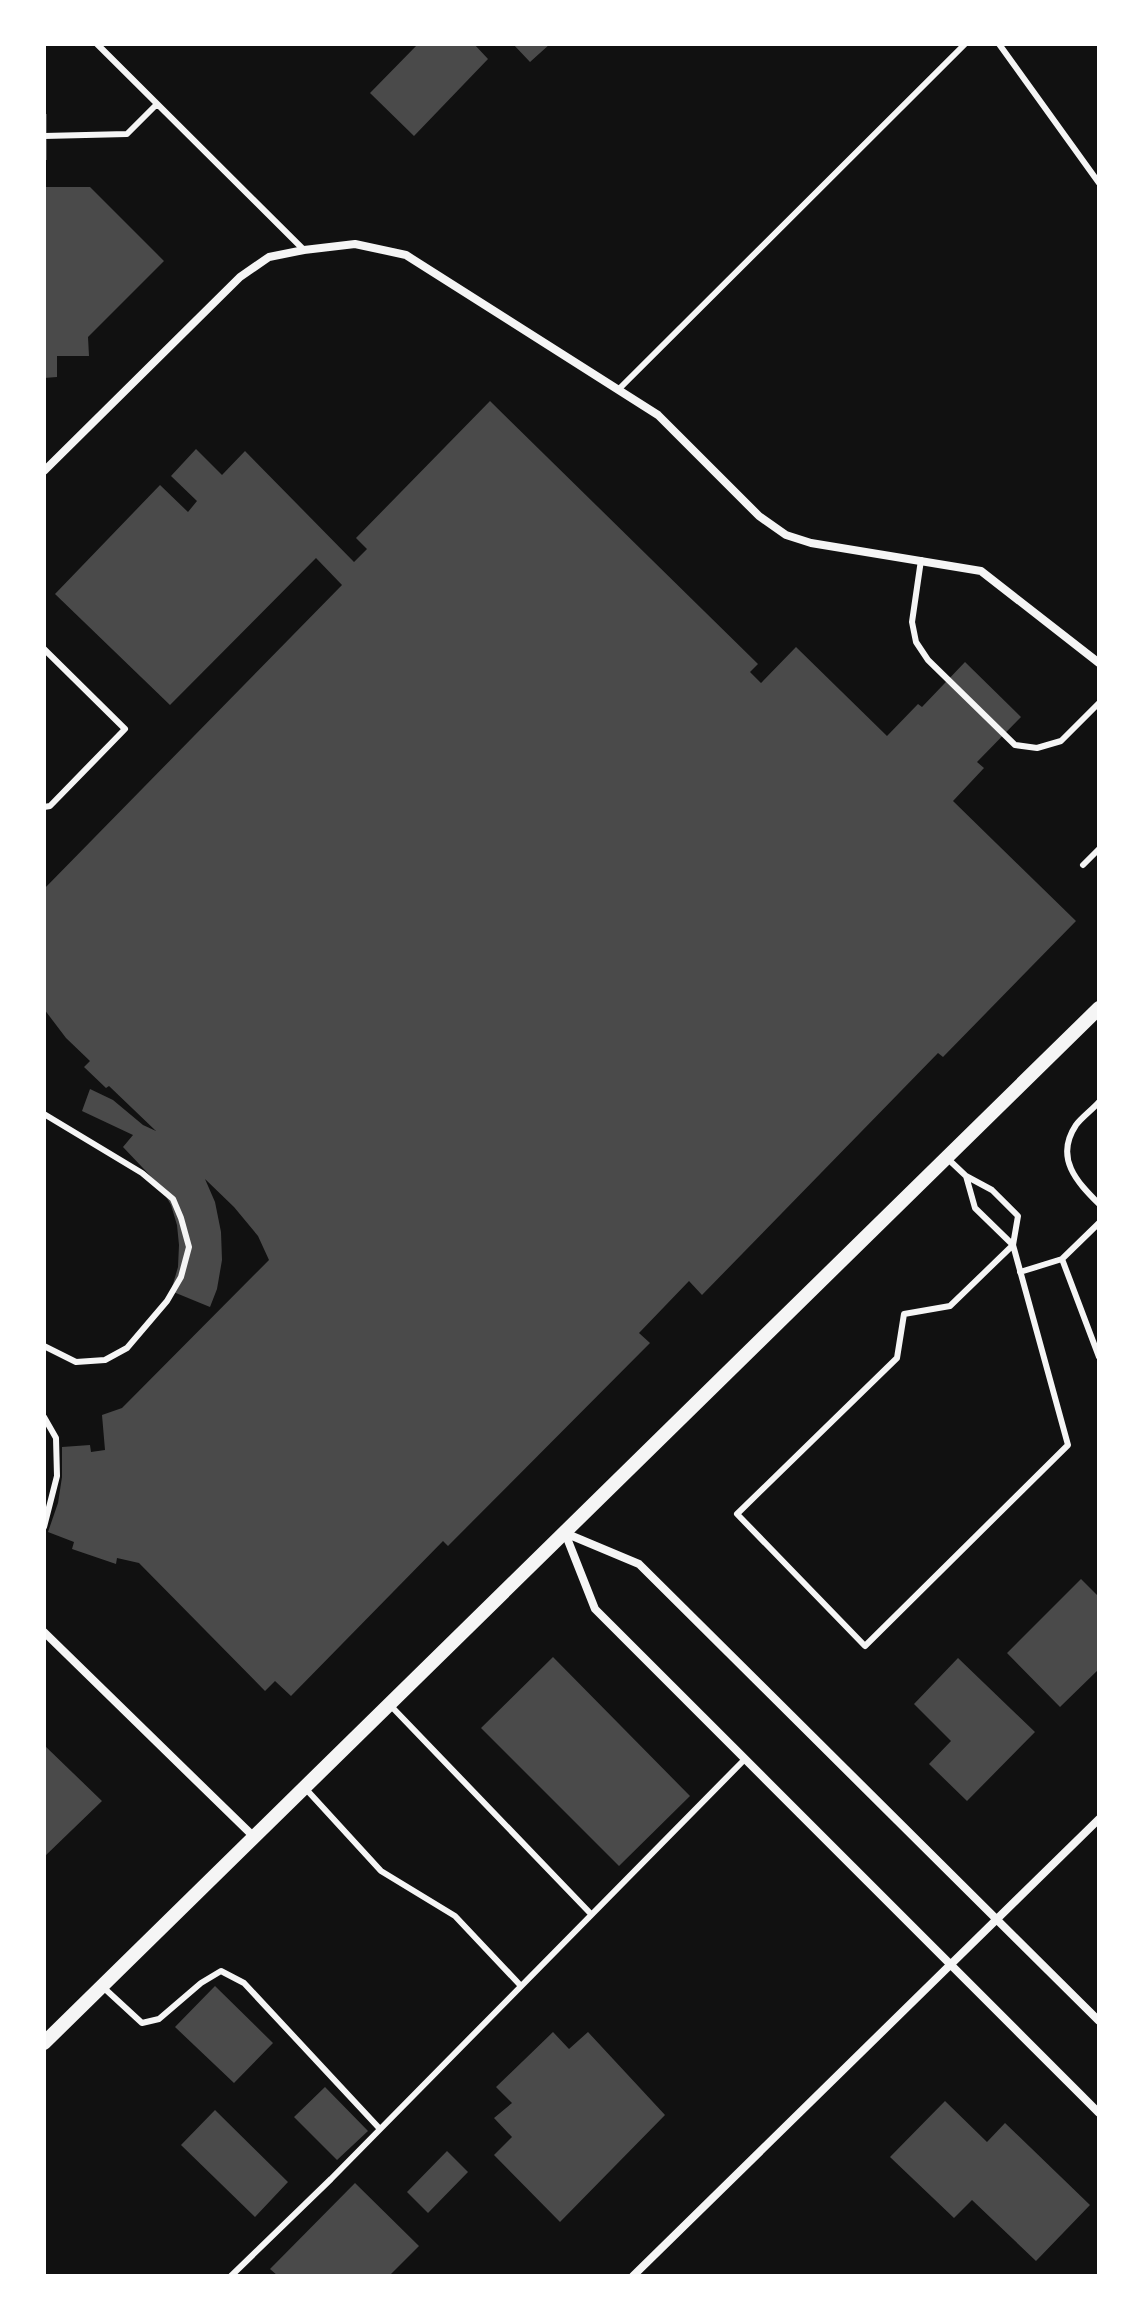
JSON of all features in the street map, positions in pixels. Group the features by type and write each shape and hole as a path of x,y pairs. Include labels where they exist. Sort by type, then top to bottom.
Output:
{"street":[{"path":"44,471 240,277 269,257 355,244 406,255 658,415 759,516 786,535 811,543 981,571 1099,663"},
{"path":"44,2043 1099,1008"},
{"path":"565,1533 595,1609 1099,2113"},
{"path":"565,1533 639,1564 1099,2021"},
{"path":"44,1632 254,1837"},
{"path":"633,2276 1099,1819"}],"lane":[{"path":"97,44 304,250"},
{"path":"618,390 965,44"},
{"path":"999,44 1099,183"},
{"path":"44,136 127,134 157,104"},
{"path":"921,560 912,622 916,642 928,660 1015,745 1037,748 1061,741 1099,703"},
{"path":"44,649 125,729 50,806 44,807"},
{"path":"1083,865 1099,849"},
{"path":"1099,1102 1076,1125 1068,1142 1069,1166 1077,1182 1099,1204"},
{"path":"44,1114 142,1173 173,1199 189,1247 181,1277 167,1301 127,1348 105,1360 76,1362 44,1346"},
{"path":"947,1158 966,1176 992,1190 1018,1216 1013,1245 1068,1445 865,1646 737,1514 897,1358 904,1314 950,1306 1013,1245"},
{"path":"966,1176 975,1208 1013,1245"},
{"path":"1020,1272 1062,1259 1099,1223"},
{"path":"1062,1259 1099,1357"},
{"path":"44,1417 56,1438 57,1476 44,1527"},
{"path":"390,1705 591,1914"},
{"path":"231,2276 745,1759"},
{"path":"305,1788 381,1871 455,1916 521,1986"},
{"path":"102,1987 142,2023 159,2019 201,1983 221,1971 244,1983 380,2129"}],"building":[{"path":"418,44 474,44 488,59 414,136 370,93"},
{"path":"513,44 550,44 530,62"},
{"path":"44,114 47,114 47,160 44,160"},
{"path":"44,187 90,187 164,261 88,337 89,356 57,356 57,377 44,378"},
{"path":"490,401 758,664 750,672 761,683 796,647 887,736 918,704 922,707 965,662 1021,717 977,762 984,768 953,801 1076,921 943,1057 938,1053 702,1295 689,1281 639,1333 650,1343 448,1546 443,1541 291,1696 275,1681 265,1691 139,1563 117,1558 116,1564 72,1549 74,1542 48,1532 58,1503 62,1447 90,1445 91,1452 105,1450 102,1415 122,1408 269,1260 258,1236 205,1179 215,1202 221,1232 222,1260 217,1289 210,1307 171,1291 178,1267 179,1245 171,1205 160,1186 123,1147 133,1135 82,1111 90,1089 113,1100 143,1125 156,1131 109,1086 106,1088 84,1067 90,1061 66,1038 44,1009 44,889 342,585 316,558 170,705 55,594 160,485 188,512 197,501 171,476 196,449 222,475 245,451 354,562 367,549 356,538"},
{"path":"1081,1579 1099,1597 1099,1669 1060,1707 1007,1653"},
{"path":"553,1657 690,1796 619,1866 481,1728"},
{"path":"958,1658 1035,1732 967,1801 929,1764 951,1741 914,1704"},
{"path":"44,1745 102,1801 44,1857"},
{"path":"215,1986 273,2043 234,2083 175,2027"},
{"path":"553,2032 569,2049 588,2032 665,2115 560,2222 494,2155 512,2137 494,2118 512,2103 496,2087"},
{"path":"325,2087 368,2131 337,2160 294,2117"},
{"path":"945,2101 987,2142 1005,2123 1090,2205 1036,2261 972,2200 954,2218 890,2157"},
{"path":"215,2110 288,2182 255,2217 181,2145"},
{"path":"447,2151 468,2172 428,2213 407,2192"},
{"path":"355,2183 419,2246 389,2276 278,2276 270,2269"}]}
